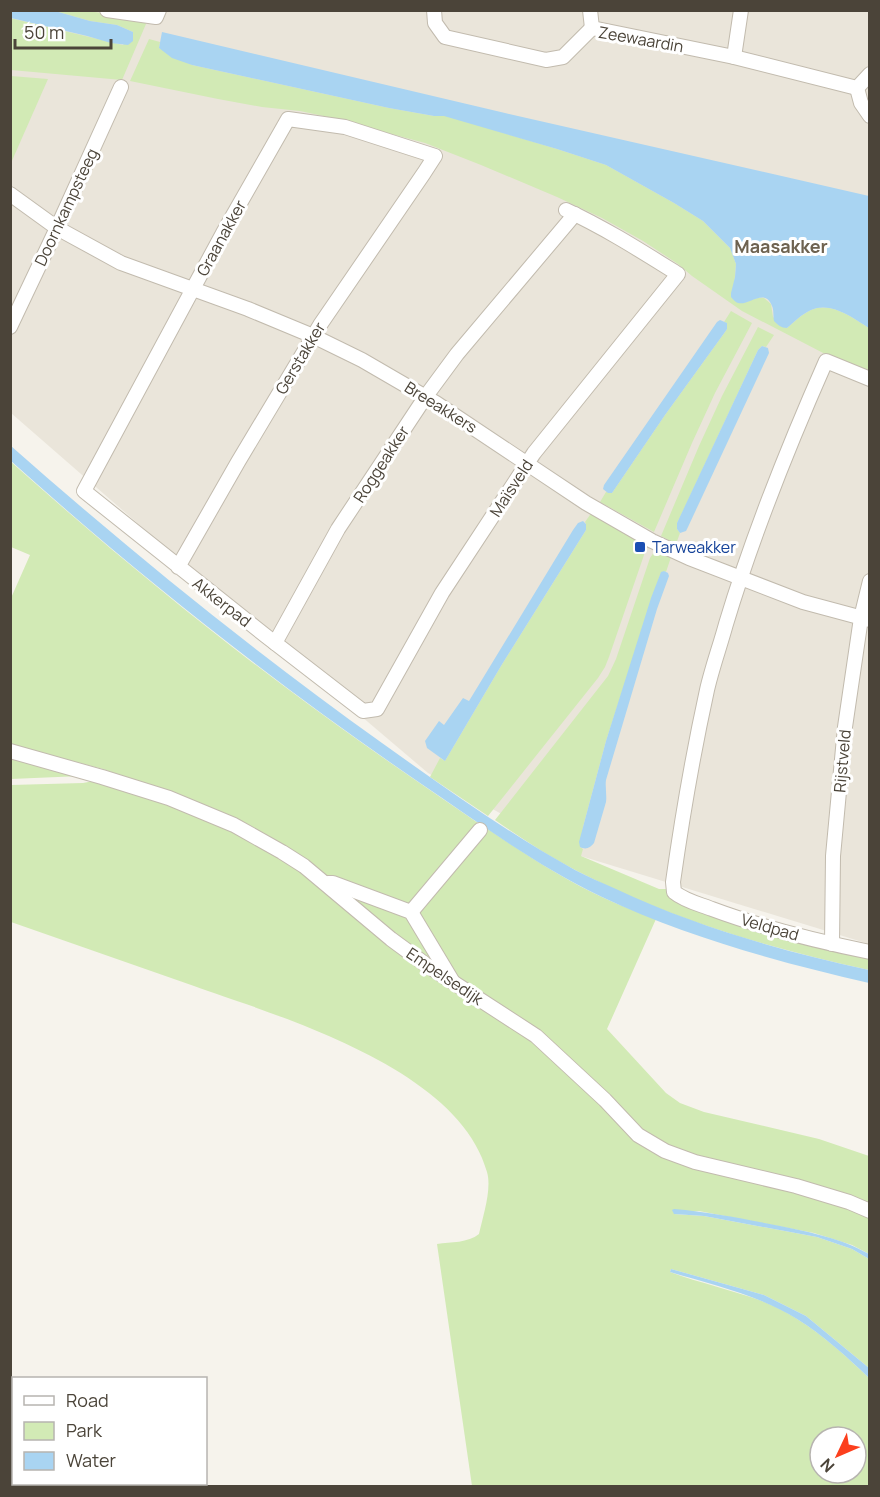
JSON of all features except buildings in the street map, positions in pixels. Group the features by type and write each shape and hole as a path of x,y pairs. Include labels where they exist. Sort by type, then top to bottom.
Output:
{"street":[{"path":"106,10 158,14"},
{"name":"Zeewaardin","path":"434,10 435,23 446,37 546,60 563,57 592,28 734,57 857,88"},
{"path":"590,10 592,28"},
{"path":"734,57 741,10"},
{"path":"870,74 857,88 861,103 870,116"},
{"name":"Doornkampsteeg","path":"10,327 121,87"},
{"name":"Graanakker","path":"84,491 223,233 288,119 345,127 435,156"},
{"name":"Gerstakker","path":"178,567 313,336 435,156"},
{"name":"Breeakkers","path":"10,194 57,228 121,263 248,309 313,336 362,360 426,396 586,502 652,541 740,579 803,602 865,619"},
{"name":"Maïsveld","path":"363,711 376,709 442,593 527,463 678,274 623,239 571,212"},
{"name":"Roggeakker","path":"275,643 338,529 426,396 571,212"},
{"path":"740,579 789,447 826,361 870,379"},
{"name":"Akkerpad","path":"84,491 363,711"},
{"name":"Veldpad","path":"740,579 708,688 685,797 673,882 674,892 680,897 782,932 870,952"},
{"name":"Rijstveld","path":"832,944 833,856 845,727 870,580"},
{"name":"Empelsedijk","path":"10,752 169,798 234,825 282,852 304,866 391,939 425,964 536,1036 605,1100 638,1135 665,1151 694,1162 796,1186 849,1202 870,1211"},
{"path":"411,912 480,830"},
{"path":"325,883 333,883 411,912 454,984"}],"shaded area":[{"path":"11,11 869,11 869,944 571,853 428,773 11,413"}],"green space":[{"path":"55,11 88,11 144,19 146,24 122,80 11,70 10,18 123,45 133,32 117,25 90,21"},
{"path":"149,39 160,42 159,48 192,65 389,108 434,116 444,115 606,165 703,221 730,248 736,264 733,299 745,302 764,298 771,304 773,317 787,328 811,310 826,308 842,312 869,328 869,373 827,355 742,311 678,264 602,218 481,165 425,143 328,117 218,99 130,81"},
{"path":"10,76 48,79 11,163"},
{"path":"731,311 752,323 715,393 654,532 600,502 606,492 612,493 725,332 727,323 724,322"},
{"path":"758,327 774,335 766,347 762,346 758,350 677,523 680,533 676,544 661,536 722,396"},
{"path":"10,461 96,536 228,644 379,755 481,825 417,899 408,905 326,876 296,854 233,817 103,769 11,745 11,598 30,555 11,547"},
{"path":"592,512 646,544 644,555 605,667 488,816 430,777 440,758 445,761 586,530 585,522"},
{"path":"656,549 671,557 666,572 660,575 606,741 583,827 581,856 659,889 667,889 869,957 869,970 756,942 647,904 566,865 495,820 608,676 616,659 650,558"},
{"path":"10,756 81,776 11,779"},
{"path":"99,780 181,806 275,851 514,1025 638,1138 869,1214 869,1254 852,1245 814,1233 699,1211 674,1214 704,1216 817,1237 852,1249 869,1259 869,1368 806,1316 764,1295 671,1269 670,1272 751,1297 777,1308 806,1324 869,1378 869,1486 472,1486 437,1244 465,1241 479,1234 486,1203 488,1179 470,1136 442,1104 406,1076 364,1052 274,1014 11,922 11,785 83,783"},
{"path":"488,829 574,883 610,901 656,919 607,1029 666,1093 680,1103 704,1112 819,1139 869,1156 869,1203 665,1146 460,980 418,914"},
{"path":"341,890 405,915 444,972 420,956"}],"water":[{"path":"10,11 55,11 90,21 117,25 133,32 133,41 128,45 111,43 11,18"},
{"path":"162,32 869,196 869,328 842,312 819,308 811,310 785,328 774,321 773,308 765,298 756,298 742,303 736,302 731,297 736,264 730,248 703,221 606,165 444,116 389,108 192,65 172,58 159,48"},
{"path":"720,320 727,323 727,329 612,493 608,493 603,489 604,485"},
{"path":"762,346 768,348 769,353 688,527 686,531 680,533 677,523 758,350"},
{"path":"11,446 147,562 286,673 429,777 525,841 585,875 677,915 740,937 869,970 869,983 767,957 667,924 602,897 531,858 367,746 210,629 11,461"},
{"path":"583,521 586,524 586,530 445,761 427,748 425,741 439,721 444,725 463,698 469,701 573,530 578,523"},
{"path":"661,572 668,573 669,576 606,780 606,802 594,843 588,848 582,848 579,842 606,741"},
{"path":"672,1210 727,1216 815,1234 858,1248 869,1254 869,1259 852,1249 817,1237 704,1216 674,1214"},
{"path":"671,1269 764,1295 806,1316 869,1368 869,1378 807,1325 782,1311 735,1291 670,1272"}],"place":[{"name":"Tarweakker","path":"640,547"}],"district":[{"name":"Maasakker","path":"781,247"}]}
